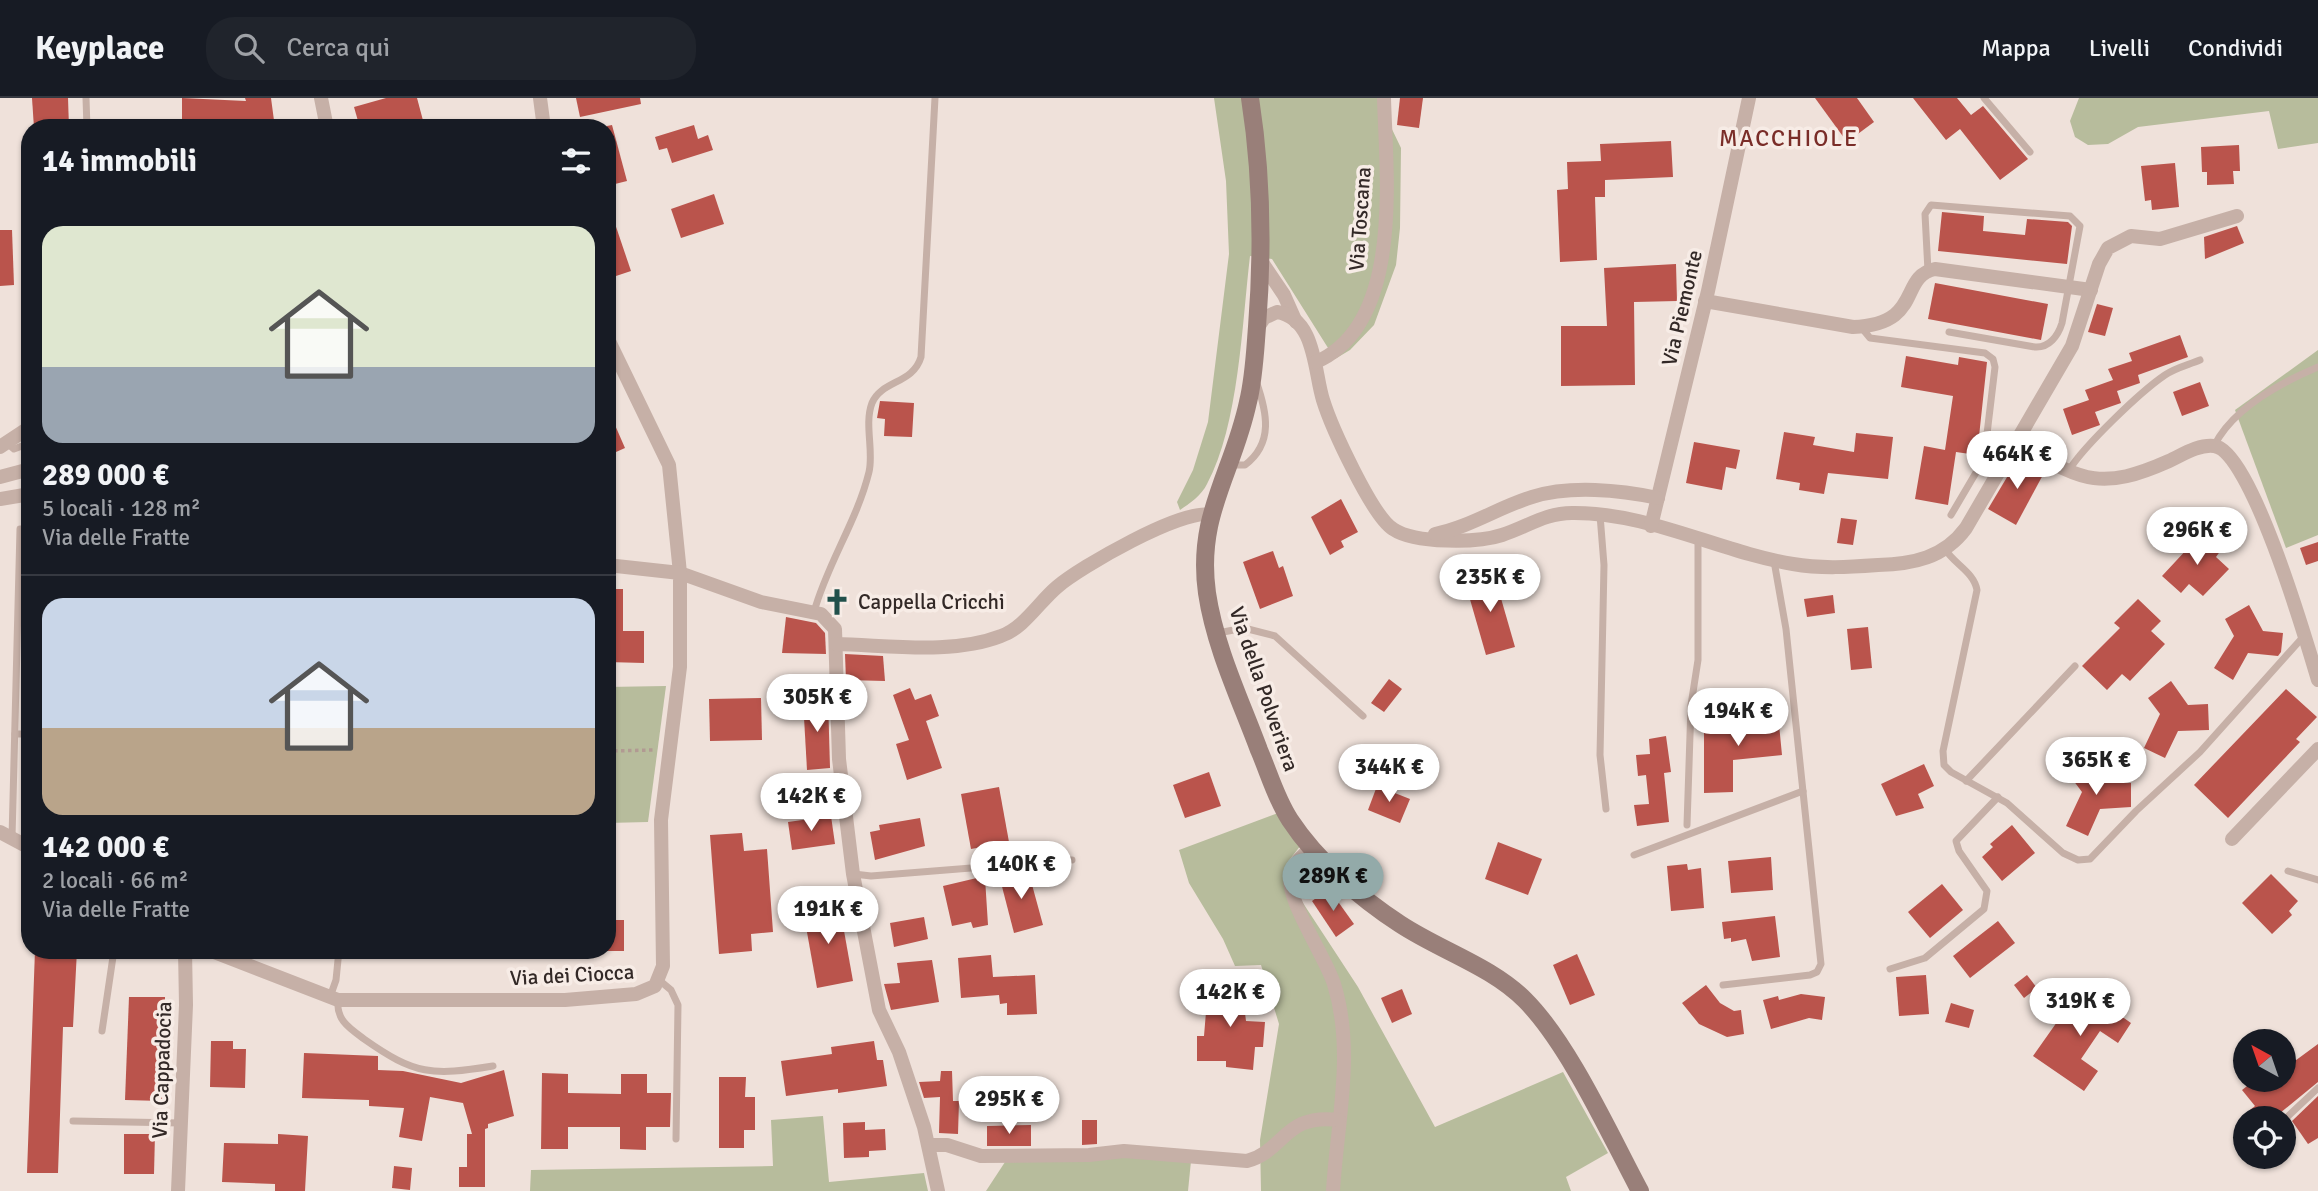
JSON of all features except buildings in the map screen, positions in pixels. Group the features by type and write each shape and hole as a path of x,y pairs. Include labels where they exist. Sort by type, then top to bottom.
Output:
{"main road":[{"name":"Via della Polveriera","path":"1250,98 1261,198 1259,292 1253,369 1243,422 1210,514 1204,545 1205,574 1217,633 1279,800 1292,822 1312,847 1360,894 1392,919 1491,974 1525,1000 1563,1050 1640,1191"}],"street":[{"path":"321,98 325,119"},
{"path":"540,98 543,119"},
{"name":"Via Toscana","path":"1317,362 1333,352 1349,336 1363,315 1377,281 1386,213 1384,98"},
{"name":"Via Piemonte","path":"1651,526 1705,301 1749,98"},
{"path":"1261,258 1265,270 1317,362 1325,406 1366,493 1387,525 1406,534 1476,540 1504,534 1533,520 1557,514 1601,515 1774,560 1808,566 1885,565 1919,561 1945,549 1966,528 2072,345 2104,254 2120,239 2134,235 2160,239 2237,216"},
{"path":"1705,301 1833,325 1861,327 1893,317 1906,305 1916,279 1928,271 1938,269 2091,290"},
{"path":"1259,292 1271,288 1292,315"},
{"path":"1256,330 1264,318 1272,313 1292,315"},
{"name":"Via dei Ciocca","path":"232,959 333,999 590,999 641,993 655,986 659,980 663,966 661,820 680,667 680,573 669,465 616,356"},
{"path":"3,445 21,433"},
{"path":"2016,443 2069,471 2093,478 2119,480 2199,448 2214,446 2222,449 2232,459 2252,497 2284,568 2318,680"},
{"path":"0,477 21,471"},
{"path":"1406,534 1446,532 1541,494 1611,492 1658,498"},
{"path":"0,499 21,496"},
{"path":"836,644 958,645 1003,636 1016,628 1045,597 1076,572 1175,521 1195,514 1210,514"},
{"path":"616,566 680,573 761,603 814,612 832,622 836,644 839,759 853,874 879,1010 899,1052 930,1145 938,1191"},
{"path":"2232,839 2318,749"},
{"path":"1312,847 1291,871 1290,886 1326,961 1342,1013 1345,1046 1332,1191"},
{"name":"Via Cappadocia","path":"178,1191 184,959"},
{"path":"930,1145 947,1145 981,1156 1089,1155 1124,1150 1247,1161 1259,1156 1303,1122 1324,1118 1339,1120"}],"lane":[{"path":"86,98 87,119"},
{"path":"814,612 869,471 872,448 870,415 873,401 884,390 911,375 921,357 935,98"},
{"path":"1984,98 2029,152"},
{"path":"1928,271 1925,214 1931,205 2072,217 2078,221 2081,231 2060,329 2044,346 1949,332"},
{"path":"1861,327 1872,339 1985,353 1993,359 1995,367 1985,456 1951,515"},
{"path":"2069,471 2085,450 2157,380 2200,360"},
{"path":"2214,446 2228,424 2259,400 2288,380 2318,367"},
{"path":"1227,465 1245,465 1257,455 1265,440 1265,407 1253,369"},
{"path":"3,445 14,449 21,446"},
{"path":"1601,515 1604,565 1600,755 1606,808"},
{"path":"6,835 15,734 21,529"},
{"path":"1687,825 1691,705 1699,660 1698,539"},
{"path":"1945,549 1955,563 1972,576 1977,590 1942,755 1947,769 1998,797 2063,853 2078,860 2093,858 2136,811 2200,752 2305,635"},
{"path":"1723,985 1810,975 1820,969 1786,629 1774,560"},
{"path":"1217,633 1244,628 1275,636 1363,716"},
{"path":"1966,781 2074,666"},
{"path":"15,734 21,734"},
{"path":"1634,855 1803,791"},
{"path":"1890,970 1925,958 1984,909 1987,891 1959,851 1956,842 1998,797"},
{"path":"853,874 871,876 1072,860"},
{"path":"2288,871 2318,880"},
{"path":"102,1031 113,959"},
{"path":"338,959 333,999 338,1013 347,1026 401,1064 440,1073 493,1066"},
{"path":"659,980 671,990 678,1005 676,1139"},
{"path":"2296,1108 2318,1088"},
{"path":"73,1121 181,1124"}],"path":[{"path":"616,751 670,749"}],"green space":[{"path":"1214,98 1377,98 1401,148 1400,228 1396,265 1374,325 1350,350 1335,359 1272,259 1250,256 1233,404 1226,433 1218,460 1205,488 1180,510 1177,502 1193,470 1208,422 1229,254 1226,181"},
{"path":"2079,98 2318,98 2318,143 2278,149 2269,111 2138,127 2108,144 2088,145 2075,137 2070,121"},
{"path":"2318,350 2318,535 2286,548 2235,410"},
{"path":"666,686 648,822 616,823 616,687"},
{"path":"1278,813 1301,845 1287,863 1284,874 1358,987 1435,1127 1563,1072 1608,1153 1566,1177 1571,1191 1261,1191 1260,1140 1279,1024 1261,965 1235,966 1223,939 1189,883 1179,850"},
{"path":"823,1116 829,1182 924,1173 928,1191 530,1191 531,1170 773,1166 771,1120"},
{"path":"1135,1156 1191,1161 1188,1191 986,1191 1005,1162"}],"place":[{"name":"Cappella Cricchi","path":"837,602"}],"district":[{"name":"MACCHIOLE","path":"1789,138"}]}
